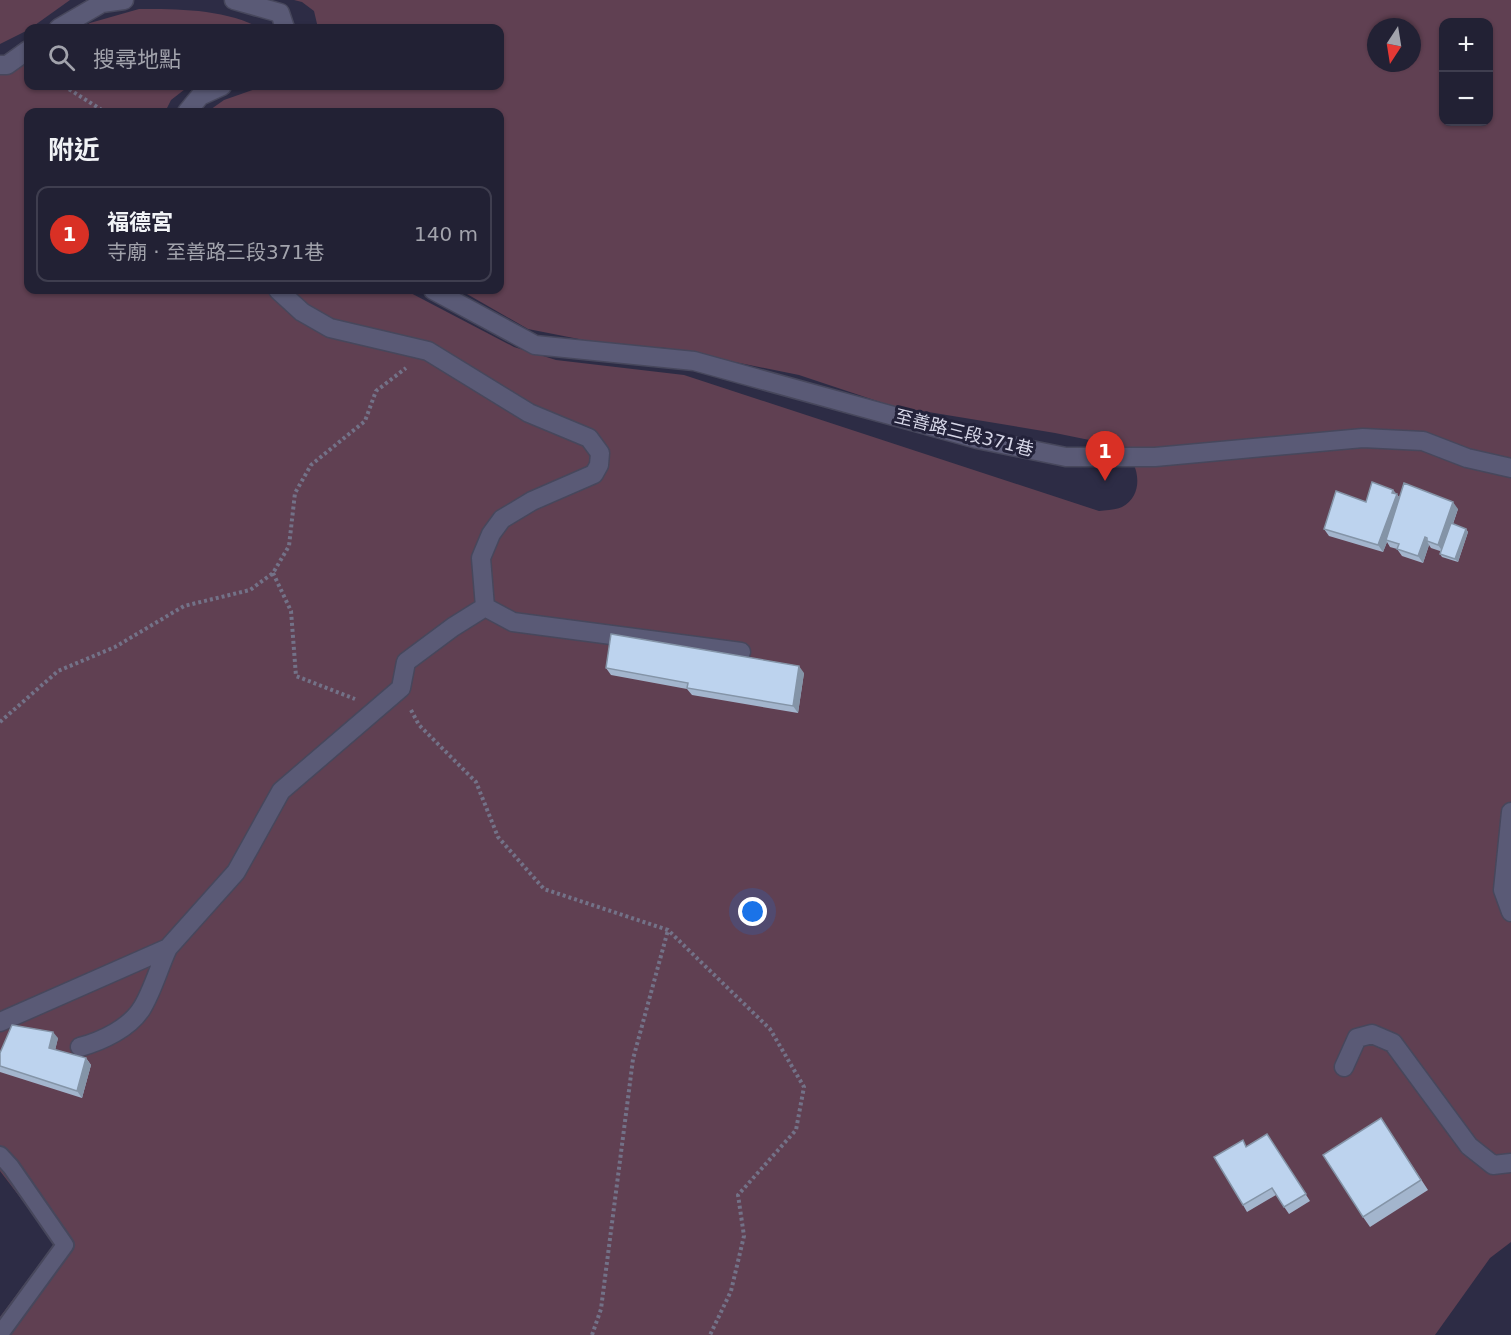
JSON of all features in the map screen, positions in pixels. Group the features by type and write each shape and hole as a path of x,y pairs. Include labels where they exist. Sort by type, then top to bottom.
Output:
{"street":[{"path":"66,24 102,3 124,0"},
{"path":"234,0 280,13 284,24"},
{"path":"0,65 8,65 24,53"},
{"path":"191,108 200,96 213,90"},
{"path":"282,294 302,312 330,328 428,351 529,413 589,438 600,453 599,465 594,474 532,501 502,519 491,534 481,558 485,607"},
{"name":"至善路三段371巷","path":"441,294 535,345 694,361 977,439 1066,457 1155,457 1364,438 1423,441 1467,458 1511,468"},
{"path":"485,607 513,622 741,652"},
{"path":"80,1047 100,1042 126,1024 141,1010 168,948 236,872 281,791 401,688 406,662 453,627 485,607"},
{"path":"1511,812 1503,890 1511,912"},
{"path":"0,1022 168,948"},
{"path":"1344,1067 1356,1038 1372,1034 1393,1043 1469,1146 1493,1164 1511,1163"}],"lane":[{"path":"0,1155 11,1167 65,1245 0,1334"}],"path":[{"path":"70,90 99,108"},
{"path":"0,722 58,671 115,646 184,606 250,590 273,573 288,546 295,493 311,465 365,420 376,391 428,351"},
{"path":"273,573 291,611 296,676 353,699 363,697"},
{"path":"401,688 419,725 476,782 498,837 544,889 668,930 770,1029 804,1087 796,1130 738,1196 744,1236 731,1291 710,1335"},
{"path":"592,1335 601,1310 633,1059 668,930"}],"shaded area":[{"path":"0,0 70,0 36,24 24,24 24,32 0,44"},
{"path":"294,0 1511,0 1511,1242 1490,1258 1435,1335 0,1335 0,1317 55,1243 0,1171 0,71 9,71 24,63 24,90 184,90 171,100 167,108 24,108 24,294 413,294 514,347 556,360 684,375 1099,511 1122,507 1135,493 1137,474 1134,465 1122,450 1114,445 892,406 799,375 666,348 599,343 528,329 467,294 504,294 504,108 213,108 224,100 253,90 504,90 504,24 317,24 314,11 302,2"},
{"path":"139,9 201,11 232,17 251,24 88,24"}],"building":[{"path":"1372,482 1393,490 1392,493 1397,494 1378,545 1324,529 1336,491 1366,502"},
{"path":"1404,483 1453,502 1438,545 1427,541 1425,537 1418,556 1397,549 1399,544 1386,540"},
{"path":"1451,523 1466,529 1455,559 1440,554"},
{"path":"611,634 799,666 793,706 687,688 688,683 606,668"},
{"path":"12,1025 53,1032 49,1048 86,1058 77,1091 0,1066 0,1053"},
{"path":"1381,1118 1421,1180 1363,1217 1323,1155"},
{"path":"1267,1134 1306,1194 1284,1207 1272,1188 1243,1205 1214,1157 1243,1140 1246,1147"}],"place":[{"name":"福德宮","path":"1105,481"}]}
